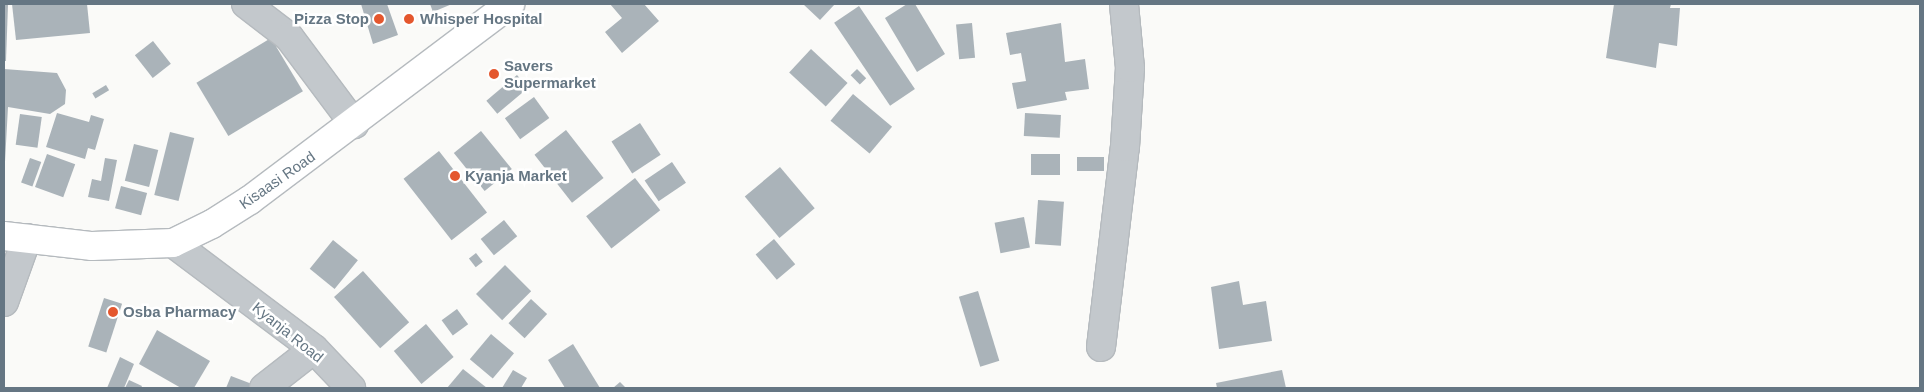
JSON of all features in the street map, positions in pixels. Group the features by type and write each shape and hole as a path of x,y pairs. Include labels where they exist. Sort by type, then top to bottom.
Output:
{"main road":[{"name":"Kisaasi Road","path":"15,237 92,246 173,243 212,224 250,200 354,124 510,4"}],"street":[{"path":"246,4 289,37 354,124"},
{"path":"1101,347 1125,146 1130,68 1124,4"},
{"path":"4,302 15,237"},
{"name":"Kyanja Road","path":"173,243 314,349 351,388"},
{"path":"264,388 314,349"}],"building":[{"path":"12,4 87,4 90,33 16,40"},
{"name":"Pizza Stop","path":"361,4 387,4 398,35 373,44"},
{"path":"430,4 452,4 433,12"},
{"path":"610,4 644,4 659,21 622,53 605,32 622,18"},
{"path":"803,4 835,4 820,20"},
{"path":"907,4 915,4 945,54 917,72 885,18"},
{"path":"1614,4 1671,4 1670,8 1680,8 1677,46 1659,43 1656,68 1606,58"},
{"path":"4,5 8,5 6,61 4,61"},
{"path":"859,6 915,89 890,106 834,23"},
{"path":"972,23 975,58 959,59 956,24"},
{"path":"1061,23 1065,62 1085,59 1089,89 1065,92 1067,100 1017,109 1012,83 1026,81 1021,53 1010,55 1006,33"},
{"path":"271,38 303,91 228,136 196,83"},
{"path":"153,41 171,64 153,78 135,55"},
{"path":"811,49 848,83 826,107 789,72"},
{"path":"4,69 57,73 66,90 65,104 50,114 8,107 5,162"},
{"path":"857,69 866,78 860,85 851,75"},
{"path":"517,75 528,88 497,114 486,101"},
{"path":"106,85 109,90 95,98 92,93"},
{"path":"853,94 892,127 870,154 831,121"},
{"path":"534,97 549,118 520,139 505,118"},
{"path":"57,113 89,122 91,115 104,119 95,150 88,148 85,159 46,147"},
{"path":"1025,113 1061,115 1060,138 1024,136"},
{"path":"20,114 42,117 37,148 16,145"},
{"path":"640,123 661,155 632,173 611,142"},
{"path":"566,130 604,178 572,203 534,155"},
{"path":"481,131 512,169 485,191 454,153"},
{"path":"170,132 194,138 179,201 154,195"},
{"path":"134,144 158,150 149,187 125,181"},
{"path":"439,151 487,212 452,240 404,179"},
{"path":"47,154 75,164 63,197 35,187"},
{"path":"1031,154 1060,154 1060,175 1031,175"},
{"path":"1077,157 1104,157 1104,171 1077,171"},
{"path":"30,158 41,162 32,187 21,182"},
{"path":"105,158 117,160 109,201 88,197 92,179 101,181"},
{"path":"672,162 686,183 659,201 645,180"},
{"path":"780,167 815,208 779,238 745,197"},
{"path":"635,178 660,210 611,248 586,216"},
{"path":"121,186 147,193 141,215 115,208"},
{"path":"1038,200 1064,202 1061,246 1035,244"},
{"path":"1024,217 1030,247 1000,253 995,223"},
{"path":"504,220 517,236 494,255 481,239"},
{"path":"774,239 795,264 777,280 756,254"},
{"path":"333,240 358,260 335,289 310,269"},
{"path":"476,253 483,262 476,267 469,259"},
{"path":"505,265 531,291 502,320 476,294"},
{"path":"363,271 409,322 380,348 334,297"},
{"path":"1239,281 1243,305 1266,301 1272,341 1219,349 1211,287"},
{"path":"978,291 999,361 980,367 959,297"},
{"path":"104,298 122,304 106,352 88,347"},
{"path":"531,299 547,314 525,338 508,323"},
{"path":"457,309 468,324 453,336 442,320"},
{"path":"426,324 454,357 421,384 394,351"},
{"path":"157,330 210,361 194,388 181,388 139,364"},
{"path":"491,334 514,353 493,379 470,359"},
{"path":"573,344 600,388 565,388 548,360"},
{"path":"120,357 134,364 124,388 107,388"},
{"path":"463,369 487,388 447,388"},
{"path":"513,370 527,378 521,388 502,388"},
{"path":"1282,370 1286,388 1217,388 1216,383"},
{"path":"231,376 252,384 250,388 226,388"},
{"path":"129,380 142,386 141,388 125,388"},
{"path":"620,382 626,388 613,388"}],"place":[{"name":"Pizza Stop","path":"379,19"},
{"name":"Whisper Hospital","path":"409,19"},
{"name":"Savers Supermarket","path":"494,74"},
{"name":"Kyanja Market","path":"455,176"},
{"name":"Osba Pharmacy","path":"113,312"}]}
